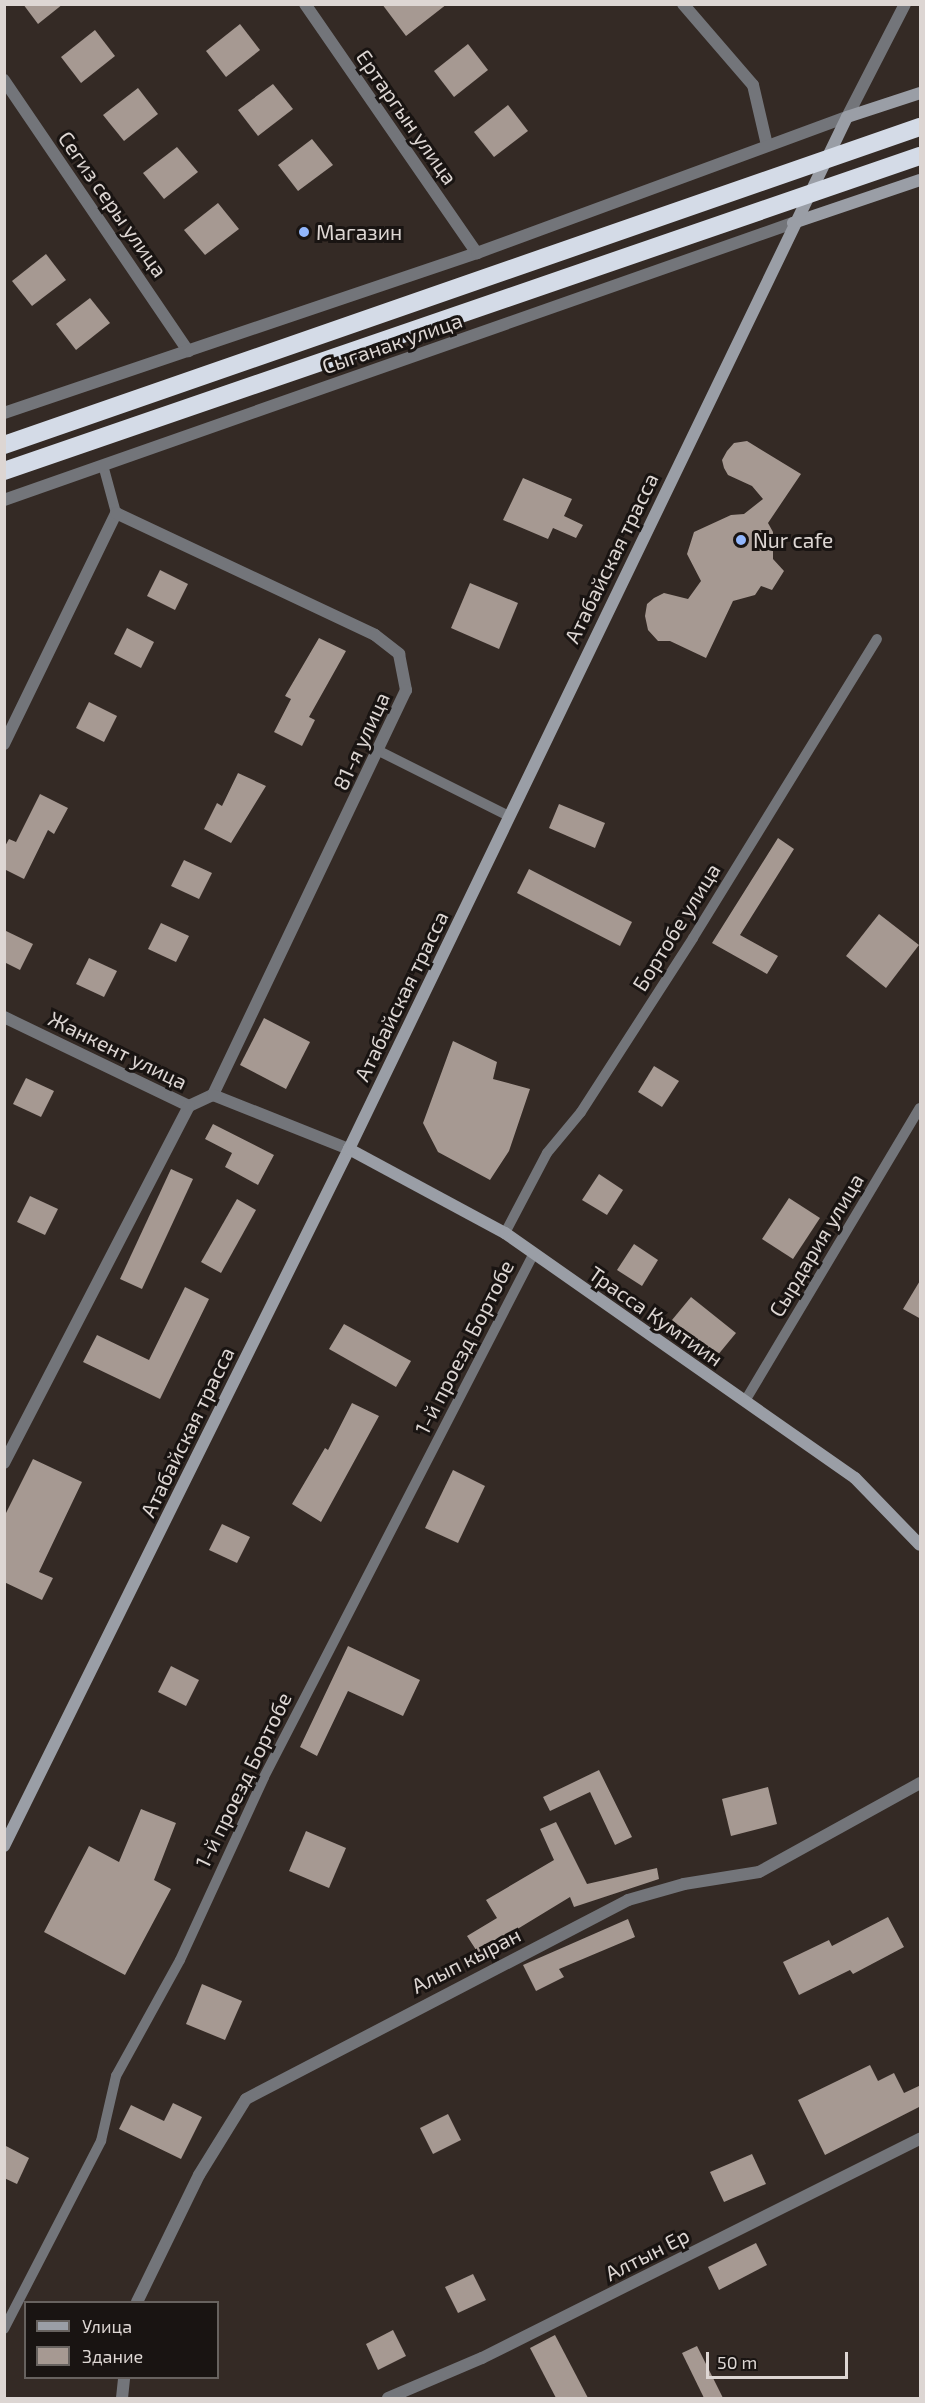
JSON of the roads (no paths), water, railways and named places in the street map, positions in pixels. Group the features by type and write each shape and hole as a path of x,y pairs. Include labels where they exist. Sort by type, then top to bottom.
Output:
{"highway":[{"path":"4,445 921,127"},
{"path":"4,471 921,156"}],"main road":[{"path":"847,117 921,93"},
{"name":"Атабайская трасса","path":"4,1846 349,1149 793,223 847,117"},
{"path":"793,223 921,180"},
{"name":"Трасса Кумтиин","path":"349,1149 505,1233 533,1255 855,1478 921,1545"}],"street":[{"name":"Ертаргын улица","path":"305,4 477,252"},
{"path":"4,413 477,252 847,117 905,4"},
{"path":"688,7 753,86 767,145"},
{"name":"Сегиз серы улица","path":"4,80 188,351"},
{"name":"Сыганак улица","path":"4,500 793,223"},
{"path":"4,744 116,513"},
{"name":"81-я улица","path":"116,513 375,635 399,654 406,690 379,751 213,1095"},
{"name":"Жанкент улица","path":"4,1017 189,1106 213,1095 349,1149"},
{"path":"4,1463 189,1106"},
{"name":"Алып кыран","path":"137,2301 199,2175 246,2099 628,1900 684,1884 759,1872 921,1783"},
{"name":"Алтын Ер","path":"388,2398 482,2358 921,2139"},
{"path":"122,2398 124,2379"}],"lane":[{"path":"103,465 116,513"},
{"name":"Бортобе улица","path":"505,1233 547,1153 580,1112 693,938 877,639"},
{"path":"379,751 509,816"},
{"name":"Сырдария улица","path":"745,1401 921,1108"},
{"name":"1-й проезд Бортобе","path":"4,2329 101,2141 116,2076 180,1960 264,1777 533,1255"}],"place":[{"name":"Магазин","path":"304,232"},
{"name":"Nur cafe","path":"741,540"}]}
